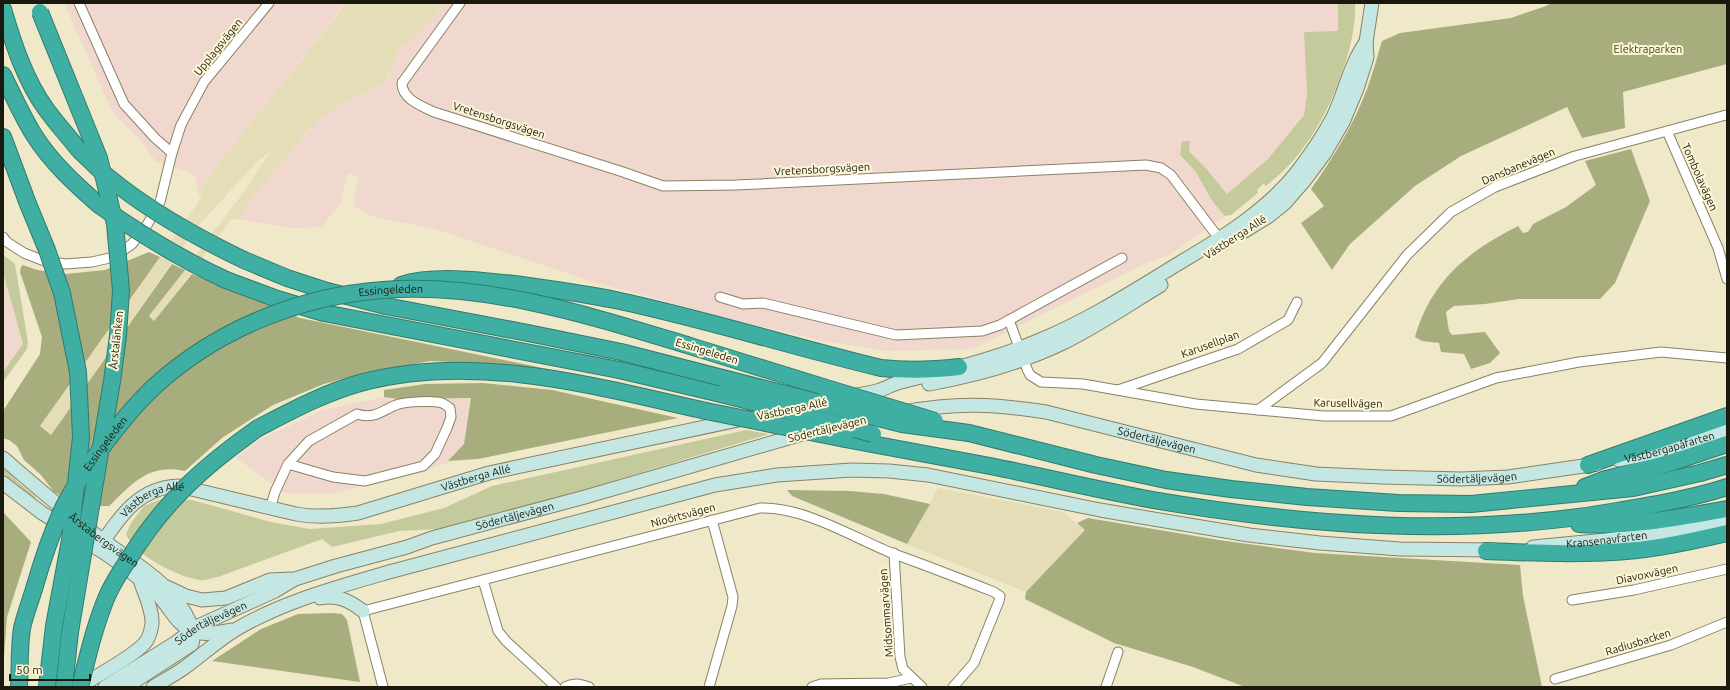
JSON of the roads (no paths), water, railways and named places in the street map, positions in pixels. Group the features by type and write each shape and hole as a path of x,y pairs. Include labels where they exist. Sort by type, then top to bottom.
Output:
{"highway":[{"name":"Årstalänken","path":"38,8 99,158 115,224 121,290 118,336 112,381 70,632 64,687"},
{"path":"3,9 26,72 45,108 79,150 108,177 173,223 208,243 287,278 327,291 386,306 621,352 902,424 969,433 1096,465 1166,480 1239,490 1390,502 1472,504 1633,488 1700,473 1727,464"},
{"path":"3,75 35,136 54,161 75,184 99,205 138,233 191,263 226,280 277,299 324,313 619,370 805,415 990,466"},
{"path":"3,136 62,292 78,372 81,437 70,540 54,626 47,687"},
{"path":"384,290 424,280 488,281 575,292 619,300 696,319 881,368 919,370 959,366"},
{"name":"Essingeleden","path":"19,687 22,629 50,537 64,506 90,464 118,425 155,385 217,340 258,320 292,307 345,294 384,290 445,291 488,295 537,304 594,318 690,346 907,411 969,433"},
{"path":"80,687 99,616 109,593 140,540 166,506 200,472 258,428 309,401 360,383 403,375 440,371 487,372 536,376 583,383 706,411 990,466 1153,500 1238,513 1323,522 1399,526 1474,526 1541,522 1637,508 1727,486"},
{"path":"1588,465 1727,416"},
{"path":"1567,495 1606,479 1670,463 1727,444"},
{"path":"1541,522 1602,525 1641,522 1727,509"},
{"path":"1486,551 1553,554 1637,550 1679,544 1727,533"}],"main road":[{"name":"Västberga Allé","path":"880,390 899,382 933,375 959,366 1059,345 1086,331 1221,242 1269,216 1285,203 1305,180 1325,152 1343,122 1357,89 1367,57 1366,42 1372,3"},
{"name":"Västberga Allé","path":"101,545 133,504 144,495 166,486 179,486 270,509 314,517 358,513 489,473 880,390 901,389 940,382 1022,353"},
{"name":"Södertäljevägen","path":"104,687 193,631 198,626 275,591 295,579 336,566 407,547 432,538 585,497 836,424 935,406 992,405 1046,412 1256,466 1316,474 1461,479 1508,476 1588,465"},
{"name":"Västbergapåfarten","path":"1588,465 1649,454 1727,431"},
{"name":"Årstabergsvägen","path":"3,458 157,594 183,626 193,631 214,633 234,630"},
{"name":"Södertäljevägen","path":"153,687 184,668 197,656 234,630 287,605 339,587 389,572 715,485 777,475 813,472 889,471 928,475 1100,510 1248,535 1320,543 1400,549 1486,551"},
{"name":"Årstabergsvägen","path":"3,483 42,513 101,545 164,586 183,609 193,631"},
{"name":"Kransenavfarten","path":"1486,551 1606,540 1675,531 1727,520"},
{"path":"164,586 186,596 202,600 226,598 270,580 295,579"},
{"path":"80,687 128,656 144,644 149,636 152,624 151,612 140,580"},
{"path":"287,605 328,596 352,602 363,610"},
{"path":"126,687 192,644 194,638 193,631"}],"street":[{"path":"79,3 124,104 155,138 172,153"},
{"name":"Upplagsvägen","path":"3,237 24,253 42,260 72,264 92,262 114,257 132,244 147,225 160,202 172,153 181,125 204,82 269,3"},
{"name":"Vretensborgsvägen","path":"460,3 402,82 402,90 407,97 434,112 663,186 736,185 1146,165 1161,168 1171,176 1221,242"},
{"name":"Dansbanevägen","path":"1258,410 1322,363 1407,255 1451,212 1495,187 1575,156 1726,115"},
{"name":"Tombolavägen","path":"1667,130 1718,248 1727,279"},
{"path":"720,297 743,304 763,303 896,335 982,331 1009,320 1122,258"},
{"name":"Karusellplan","path":"1118,390 1238,349 1288,320 1297,302"},
{"path":"1009,320 1022,353"},
{"name":"Karusellvägen","path":"1022,353 1030,375 1041,382 1077,384 1196,404 1324,416 1391,416 1496,378 1579,362 1661,352 1727,358"},
{"path":"270,509 278,485 288,464 309,442 357,414 365,416 384,412 398,404 436,402 442,403 450,408 451,417 435,454 423,466 365,481 332,477 288,464"},
{"name":"Nioörtsvägen","path":"363,610 712,520 760,508 774,507 813,519 894,554 994,592 1000,596 974,663 953,687"},
{"path":"709,687 732,606 733,597 712,520"},
{"name":"Midsommarvägen","path":"894,554 900,657 903,669 922,687"},
{"name":"Diavoxvägen","path":"1572,600 1634,590 1727,569"},
{"path":"483,580 498,631 506,641 556,687"},
{"path":"363,610 383,687"},
{"name":"Radiusbacken","path":"1555,680 1671,645 1727,622"},
{"path":"1106,687 1118,652"},
{"path":"812,687 821,684 889,683 911,678"},
{"path":"905,687 911,678"},
{"path":"565,687 576,683 589,687"}],"park label":[{"name":"Elektraparken","path":"1648,49"}]}
